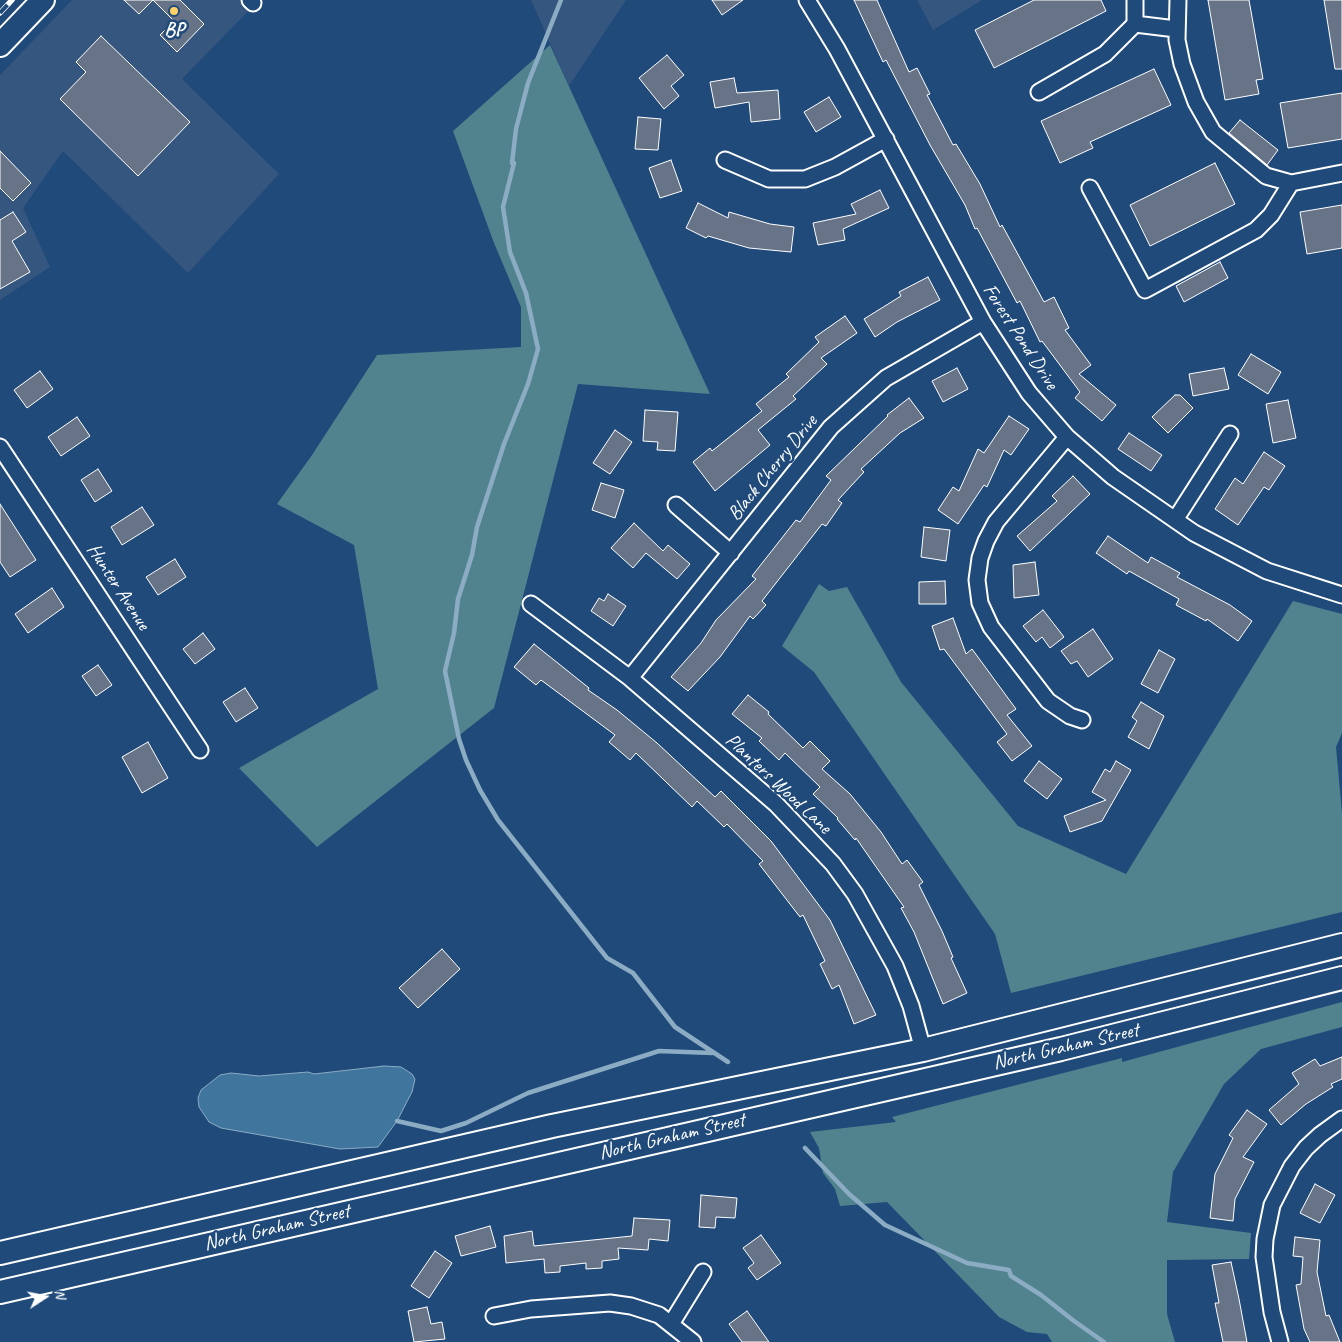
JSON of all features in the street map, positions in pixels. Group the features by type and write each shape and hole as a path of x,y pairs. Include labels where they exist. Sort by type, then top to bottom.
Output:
{"main road":[{"path":"0,45 43,0"},
{"name":"North Graham Street","path":"0,1253 552,1126 923,1050 1342,944"},
{"name":"North Graham Street","path":"0,1292 1061,1049 1342,978"}],"street":[{"name":"Forest Pond Drive","path":"807,0 837,49 983,322 1029,393 1068,436 1113,477 1175,520 1215,545 1267,571 1342,595"},
{"path":"1039,92 1105,54 1135,24 1135,0"},
{"path":"1178,0 1176,29 1182,64 1196,102 1213,132 1266,176 1291,183 1342,173"},
{"path":"1135,24 1176,29"},
{"path":"725,160 769,179 805,179 835,167 886,139"},
{"path":"1090,188 1145,290 1256,230 1271,215 1291,183"},
{"name":"Black Cherry Drive","path":"630,678 831,427 857,401 886,378 983,322"},
{"path":"1175,520 1230,434"},
{"path":"1068,436 996,522 983,550 977,580 980,603 991,627 1048,700 1070,716 1082,720"},
{"name":"Hunter Avenue","path":"0,447 200,750"},
{"path":"676,505 731,554"},
{"name":"Planters Wood Lane","path":"531,604 630,678 776,804 832,864 855,894 895,966 911,1006 923,1050"},
{"path":"1280,1342 1272,1312 1264,1257 1272,1205 1292,1166 1306,1148 1342,1119"},
{"path":"672,1324 704,1272"},
{"path":"494,1316 530,1309 610,1303 647,1310 672,1324 693,1342"}],"shaded area":[{"path":"72,0 259,0 182,79 279,174 188,273 63,151 23,208 50,267 0,300 0,75"},
{"path":"531,0 626,0 569,86"},
{"path":"917,0 982,0 933,30"},
{"path":"384,1066 401,1067 412,1074 415,1079 412,1092 397,1121 378,1147 340,1149 221,1128 209,1122 199,1107 198,1098 201,1090 220,1075 231,1073 259,1076 308,1072 314,1074"}],"green space":[{"path":"550,45 710,394 578,384 494,708 317,847 239,768 378,689 354,545 277,504 312,455 377,355 521,347 521,307 494,243 453,131"},
{"path":"819,584 829,591 847,587 901,682 1018,826 1126,874 1293,601 1342,614 1342,733 1336,747 1342,813 1342,912 1011,993 995,934 814,672 782,646"},
{"path":"1342,1002 1342,1027 1261,1049 1224,1084 1173,1172 1167,1222 1251,1233 1249,1259 1167,1260 1167,1314 1175,1342 1052,1342 1047,1334 1027,1332 999,1317 887,1202 840,1206 835,1189 823,1173 819,1148 810,1132 896,1122 892,1117 1122,1058 1122,1062"}],"building":[{"path":"124,0 153,0 139,14"},
{"path":"153,0 180,0 204,24 177,52 160,35 174,21"},
{"path":"712,0 743,0 722,15"},
{"path":"854,0 877,0 909,72 917,68 930,94 927,95 953,145 956,144 980,184 1000,227 1002,225 1044,302 1054,297 1069,328 1065,330 1091,365 1079,374 1116,405 1102,421 1075,398 1080,392 1042,341 1040,342 1020,301 1017,303 977,228 975,229 965,205 930,145 886,60 883,62"},
{"path":"1034,0 1101,0 1106,11 994,68 975,30"},
{"path":"1208,0 1249,0 1263,79 1256,80 1259,94 1225,100"},
{"path":"1324,0 1342,0 1342,69 1335,69"},
{"path":"101,36 190,122 138,176 60,99 86,72 76,62"},
{"path":"667,55 684,75 671,86 679,96 664,109 639,78"},
{"path":"1154,69 1171,105 1090,142 1093,148 1060,163 1041,121"},
{"path":"734,78 737,93 778,90 780,119 751,122 749,102 715,108 710,82"},
{"path":"1342,93 1342,139 1288,148 1280,103"},
{"path":"829,97 841,117 816,132 804,112"},
{"path":"638,117 661,119 658,150 635,149"},
{"path":"1240,120 1278,150 1267,165 1229,133"},
{"path":"0,151 31,183 13,201 0,188"},
{"path":"671,160 682,191 660,198 649,168"},
{"path":"1215,163 1235,204 1150,246 1130,205"},
{"path":"880,190 889,208 843,229 845,240 818,245 813,223 856,214 851,204"},
{"path":"698,203 728,218 729,212 770,224 794,227 791,252 749,248 708,236 706,238 686,228"},
{"path":"1342,205 1342,248 1307,254 1300,212"},
{"path":"13,212 26,232 12,241 30,272 0,289 0,220"},
{"path":"1220,262 1228,278 1184,302 1176,286"},
{"path":"928,277 940,300 897,322 875,337 864,319 901,296 899,292"},
{"path":"845,316 857,333 821,358 827,364 793,396 796,399 758,430 770,445 715,491 693,462 710,448 712,451 762,411 756,404 789,377 786,374 819,342 815,337"},
{"path":"1251,354 1281,372 1268,394 1238,375"},
{"path":"957,368 968,389 943,402 932,381"},
{"path":"1224,368 1229,389 1193,396 1189,374"},
{"path":"40,371 53,389 27,408 14,390"},
{"path":"1175,395 1180,395 1193,408 1168,433 1152,417"},
{"path":"909,398 924,418 900,433 861,469 864,472 838,500 842,503 826,526 822,524 762,601 766,605 753,619 750,616 720,657 688,691 671,677 701,643 716,620 756,579 752,576 796,520 800,522 831,480 826,476 887,415"},
{"path":"1288,400 1296,438 1273,443 1266,404"},
{"path":"645,410 678,412 675,451 657,450 658,442 643,441"},
{"path":"1009,416 1029,429 1011,455 1004,450 987,487 984,485 958,524 938,510 953,487 959,491 978,449 984,453"},
{"path":"77,417 90,436 61,456 48,437"},
{"path":"615,430 632,442 610,474 593,463"},
{"path":"1129,433 1162,455 1151,471 1118,449"},
{"path":"1264,452 1285,466 1269,490 1264,487 1238,525 1215,509 1235,478 1243,484"},
{"path":"98,469 112,491 95,502 81,480"},
{"path":"1073,476 1090,494 1030,551 1017,536 1057,501 1052,496"},
{"path":"601,483 624,490 615,518 592,510"},
{"path":"0,504 36,560 10,577 0,562"},
{"path":"142,507 154,525 122,545 111,527"},
{"path":"634,523 663,551 668,545 690,564 677,579 646,553 633,568 611,548"},
{"path":"924,527 950,530 946,561 921,557"},
{"path":"1108,536 1148,563 1151,557 1180,573 1177,577 1230,605 1252,621 1238,641 1207,619 1206,621 1176,605 1179,599 1129,571 1127,574 1096,553"},
{"path":"175,559 186,577 158,595 146,577"},
{"path":"1035,562 1039,595 1014,598 1013,565"},
{"path":"945,581 946,604 919,604 919,582"},
{"path":"52,588 64,607 28,633 15,614"},
{"path":"608,594 626,606 613,626 591,611 599,598 604,601"},
{"path":"1043,610 1064,637 1050,648 1042,637 1036,642 1023,626"},
{"path":"953,618 966,654 972,649 1016,709 1007,715 1032,746 1012,761 997,742 1007,734 944,649 940,650 932,626"},
{"path":"1093,629 1113,659 1088,677 1077,661 1071,664 1061,651"},
{"path":"203,633 215,649 195,664 183,649"},
{"path":"534,644 589,688 588,690 617,710 657,743 715,797 721,791 771,841 830,920 876,1015 854,1024 839,985 832,989 820,964 825,961 803,915 800,917 759,864 763,861 727,824 724,827 697,801 692,807 636,753 630,760 609,742 615,735 541,680 536,685 514,667"},
{"path":"1159,650 1175,659 1158,693 1141,684"},
{"path":"98,665 112,685 96,696 82,676"},
{"path":"245,688 258,708 236,722 223,702"},
{"path":"748,695 769,712 768,714 803,748 810,741 830,761 822,769 850,794 881,832 902,864 907,860 923,882 919,885 942,931 953,957 951,958 967,993 943,1004 914,932 901,908 904,907 856,838 855,840 838,818 813,794 820,787 785,753 779,760 759,741 762,738 732,714"},
{"path":"1141,702 1164,716 1149,749 1128,737 1137,721 1132,717"},
{"path":"148,742 168,778 142,793 122,757"},
{"path":"1039,761 1062,779 1047,799 1024,781"},
{"path":"1116,761 1131,770 1102,821 1070,832 1064,816 1106,800 1092,792 1105,769 1110,772"},
{"path":"442,949 460,969 418,1008 399,988"},
{"path":"1342,1057 1342,1079 1331,1084 1333,1087 1306,1104 1281,1125 1269,1110 1299,1084 1292,1073 1315,1059 1320,1066"},
{"path":"1247,1110 1267,1124 1243,1157 1254,1162 1235,1199 1233,1221 1210,1218 1215,1174 1233,1138 1229,1135"},
{"path":"1315,1184 1335,1195 1320,1223 1300,1213"},
{"path":"701,1195 737,1198 735,1218 716,1217 715,1228 699,1227"},
{"path":"634,1218 670,1220 668,1241 649,1239 648,1250 618,1248 619,1259 602,1261 602,1268 586,1269 586,1263 560,1266 560,1272 545,1273 544,1259 506,1263 504,1236 532,1231 534,1246 632,1236"},
{"path":"490,1226 496,1247 461,1256 455,1236"},
{"path":"761,1235 781,1263 757,1280 748,1268 754,1263 743,1248"},
{"path":"1295,1237 1320,1240 1317,1272 1326,1316 1329,1315 1340,1342 1310,1342 1304,1329 1296,1285 1301,1284 1303,1257 1293,1256"},
{"path":"435,1251 452,1263 429,1298 411,1286"},
{"path":"1231,1262 1247,1342 1223,1342 1215,1303 1219,1303 1212,1265"},
{"path":"427,1307 431,1324 442,1322 445,1339 414,1342 408,1311"},
{"path":"747,1311 769,1342 742,1342 729,1324"}],"waterway":[{"path":"561,0 528,83 516,129 512,163 514,163 503,207 510,252 526,293 538,349 528,384 504,444 477,527 472,555 458,599 454,633 445,671 459,739 466,760 480,790 498,820 607,958 633,973 675,1027 728,1062"},
{"path":"397,1121 441,1131 466,1123 528,1093 659,1051 712,1053"},
{"path":"805,1148 849,1194 885,1225 967,1263 1009,1270 1011,1276 1041,1295 1104,1342"}],"railway":[{"path":"0,13 12,0"}],"place":[{"name":"BP","path":"174,11"}]}
